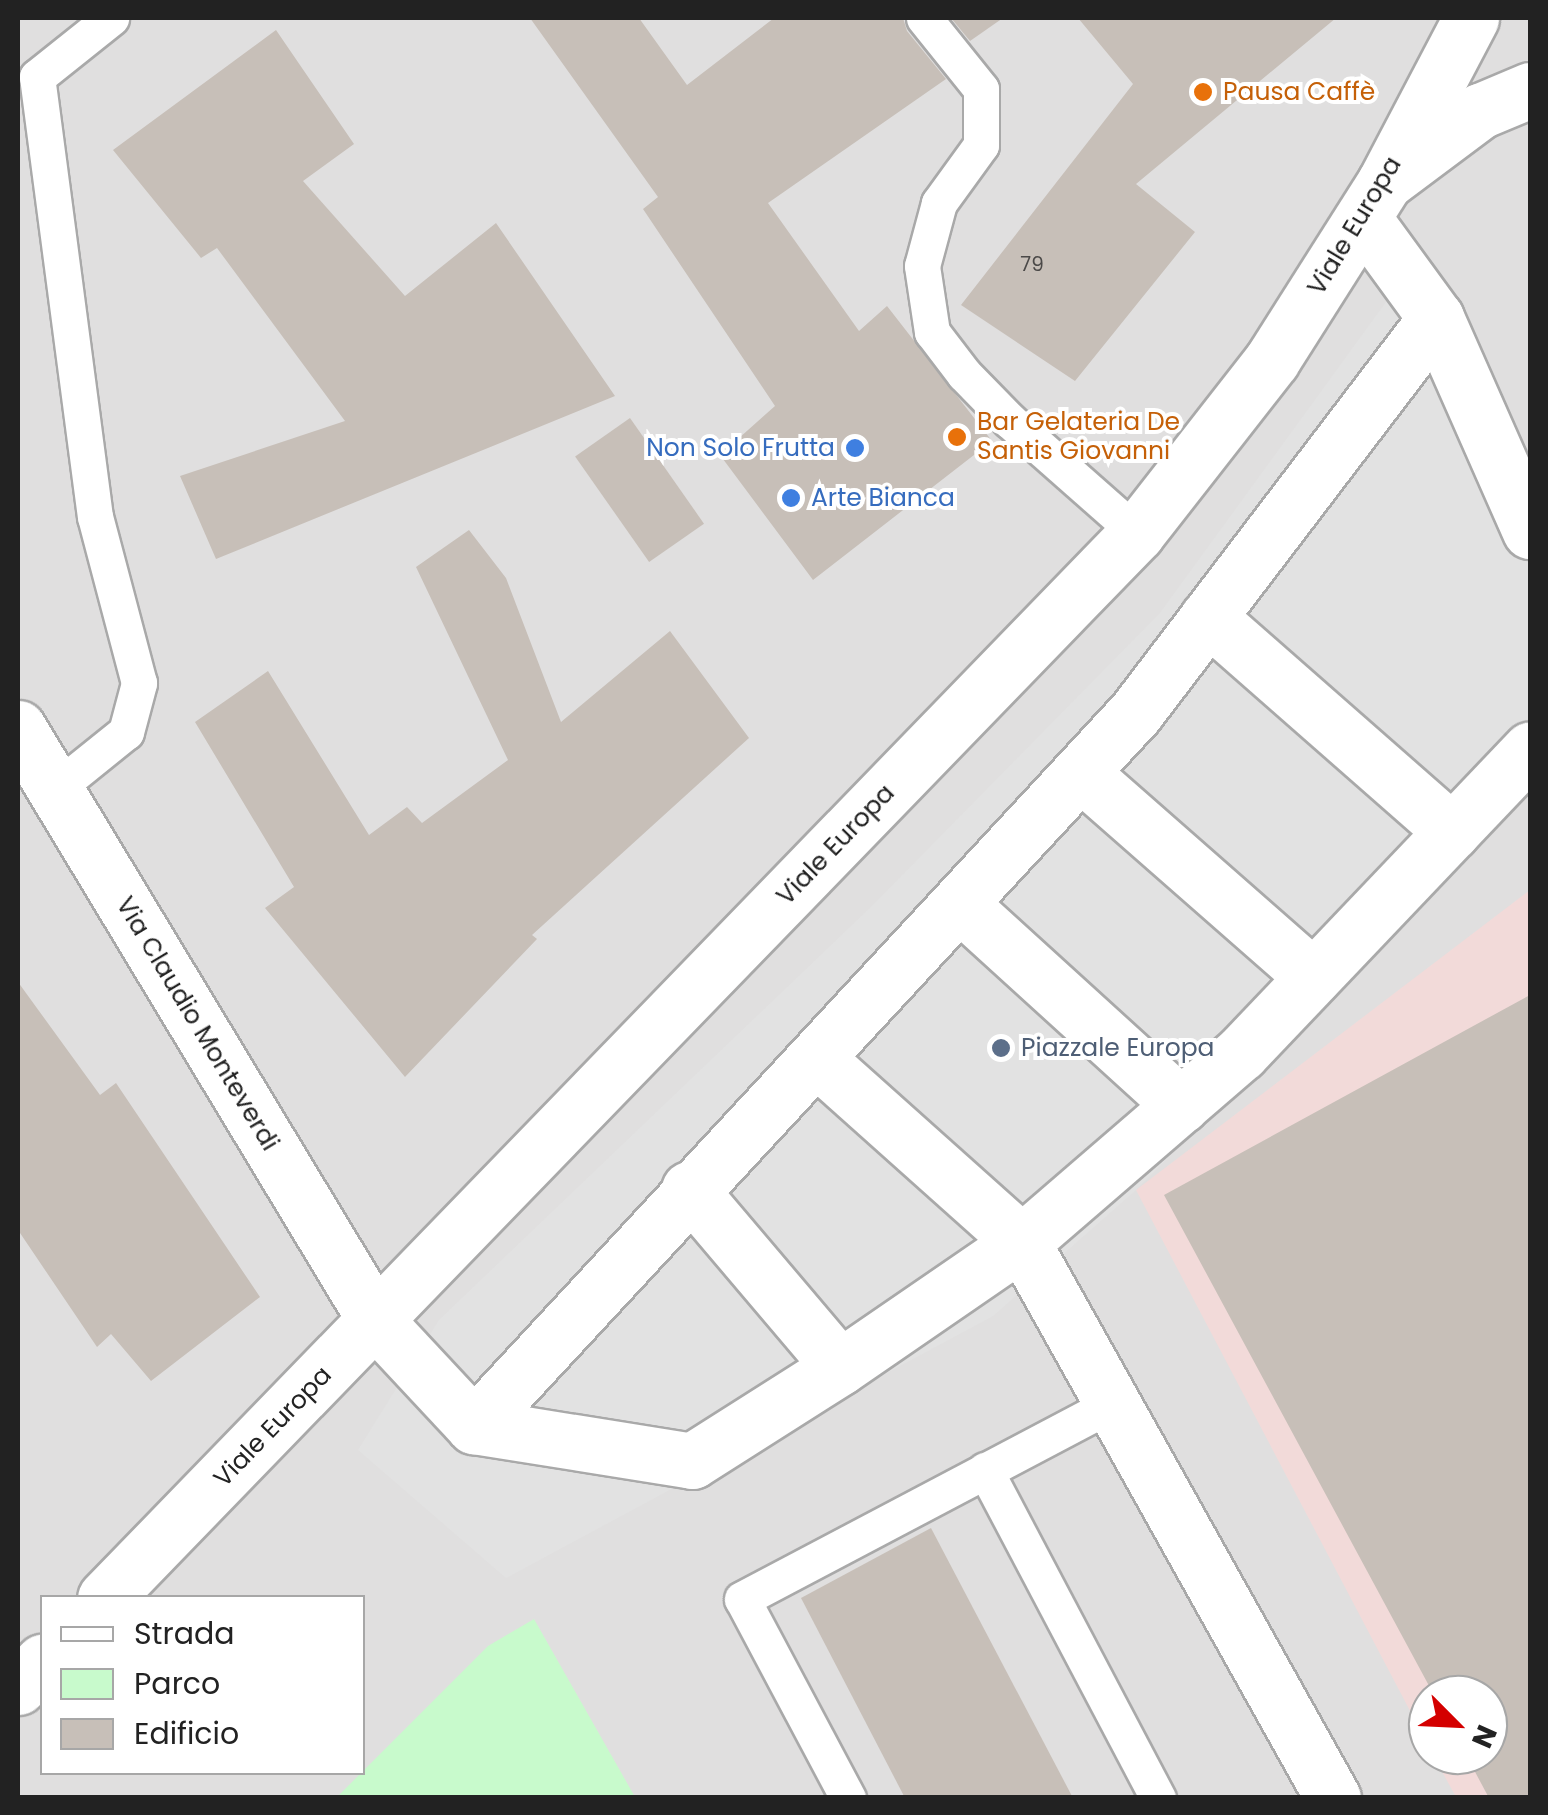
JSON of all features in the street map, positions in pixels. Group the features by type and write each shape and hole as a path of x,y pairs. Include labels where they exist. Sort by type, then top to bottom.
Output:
{"street":[{"name":"Viale Europa","path":"108,1595 1137,533 1272,360 1374,200 1470,18"},
{"path":"1530,90 1480,110 1374,200 1436,318 1530,531"},
{"path":"474,1426 689,1189 818,1059 1136,712 1436,318"},
{"path":"1208,617 1452,832"},
{"name":"Via Claudio Monteverdi","path":"18,728 376,1320 474,1426"},
{"path":"474,1426 692,1461 840,1367 1022,1242 1182,1105 1241,1052 1530,750"},
{"path":"1081,772 1313,977"},
{"path":"960,904 1182,1105"},
{"path":"818,1059 1022,1242 1333,1798"},
{"path":"689,1189 840,1367"},
{"path":"18,1687 40,1664"}],"lane":[{"path":"54,788 126,732 140,683 95,517 37,77 111,18"},
{"path":"924,18 981,89 982,145 939,203 922,266 932,332 1010,421 1137,533"},
{"path":"848,1798 742,1599 1113,1403"},
{"path":"985,1470 1158,1798"}],"shaded area":[{"path":"18,18 1530,18 1530,1797 18,1797"},
{"name":"Piazzale Europa","path":"1410,269 1530,495 1530,793 1136,1190 993,1316 506,1578 358,1450 439,1320 873,905 1160,613"},
{"path":"1530,890 1530,1797 1456,1797 1444,1775 1508,1775 1508,1675 1408,1675 1408,1707 1136,1190"}],"green space":[{"path":"534,1619 635,1797 337,1797 359,1775 365,1775 365,1769 488,1646"}],"building":[{"path":"530,18 639,18 687,85 774,18 903,18 907,31 946,79 768,203 859,331 887,306 992,441 813,580 720,455 775,406 643,209 658,197"},
{"path":"951,18 1003,18 970,41"},
{"path":"1078,18 1336,18 1136,184 1195,232 1075,381 961,305 1133,84"},
{"path":"276,30 354,144 303,181 405,296 496,223 615,396 216,559 180,476 345,421 217,248 201,258 113,150"},
{"path":"630,418 704,524 649,562 575,456"},
{"path":"469,530 506,578 561,722 670,631 749,738 532,935 537,939 405,1077 265,908 294,887 195,722 268,671 369,835 407,807 422,823 508,760 416,567"},
{"path":"18,982 100,1095 116,1083 260,1297 151,1381 111,1334 97,1347 18,1230"},
{"path":"1530,995 1530,1798 1489,1798 1477,1775 1508,1775 1508,1675 1423,1675 1164,1195"},
{"path":"931,1528 1073,1798 905,1798 801,1598"}],"place":[{"name":"Pausa Caffè","path":"1203,92"},
{"name":"Bar Gelateria De Santis Giovanni","path":"957,437"},
{"name":"Non Solo Frutta","path":"855,448"},
{"name":"Arte Bianca","path":"791,498"},
{"name":"Piazzale Europa","path":"1001,1048"}]}
